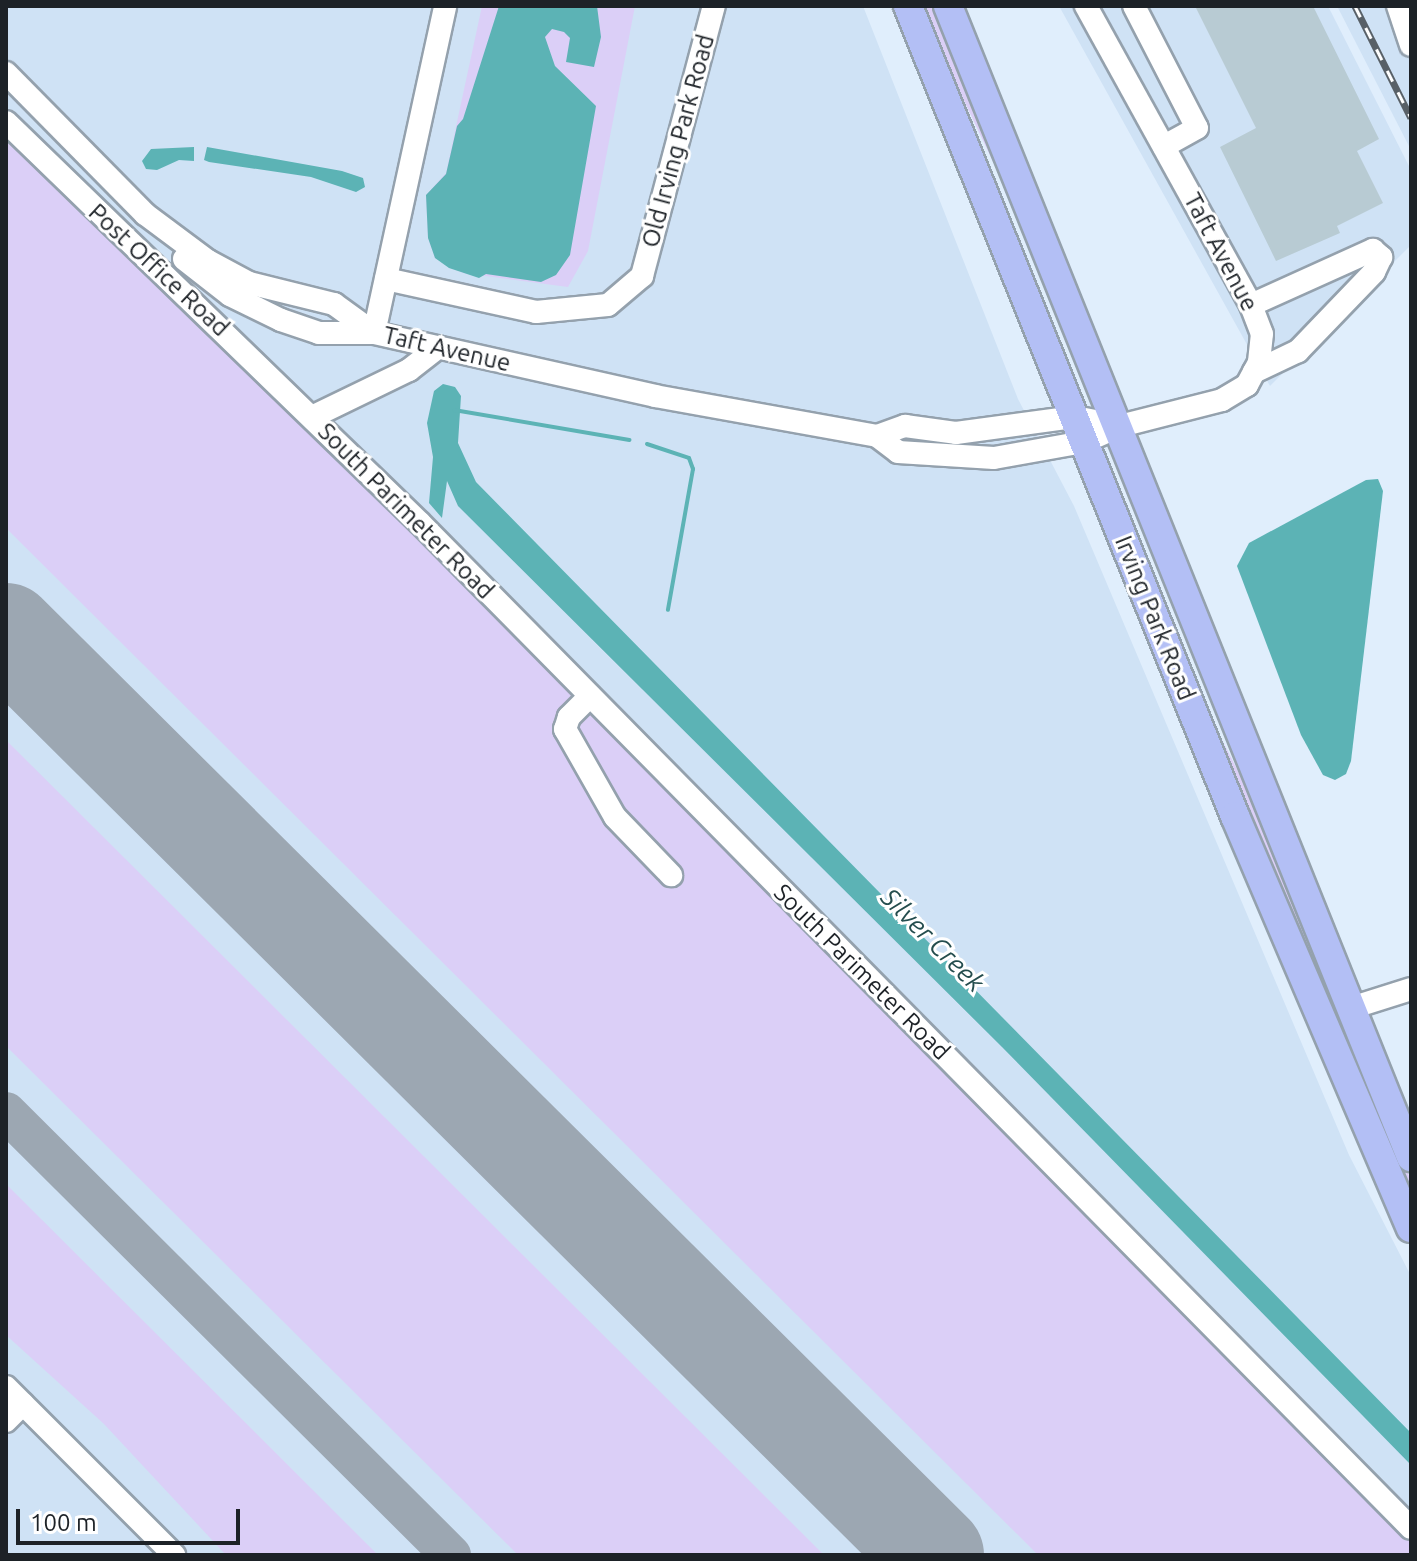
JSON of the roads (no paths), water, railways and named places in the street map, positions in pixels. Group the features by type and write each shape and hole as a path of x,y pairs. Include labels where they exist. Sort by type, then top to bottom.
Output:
{"main road":[{"name":"Irving Park Road","path":"908,6 1235,816 1411,1228"},
{"name":"Irving Park Road","path":"948,6 1120,426 1411,1157"}],"street":[{"path":"374,333 445,6"},
{"name":"Old Irving Park Road","path":"386,279 536,312 572,312 608,305 642,276 714,6"},
{"name":"Taft Avenue","path":"6,73 145,214 208,261 249,283 334,304 374,333 655,396 877,436 905,426 956,433 1080,429 1120,426 1222,400 1247,385 1254,372 1262,334 1251,305 1086,6"},
{"path":"1134,6 1197,128 1164,146"},
{"path":"1398,6 1411,45"},
{"name":"Post Office Road","path":"6,122 312,417"},
{"path":"1251,305 1373,250 1381,257 1374,272 1298,351 1254,372"},
{"path":"312,417 409,370 438,347"},
{"name":"South Parimeter Road","path":"312,417 1411,1528"},
{"path":"590,696 569,717 565,729 622,826 671,875"},
{"path":"1351,1008 1411,989"},
{"path":"6,1387 174,1555"},
{"path":"6,1421 23,1404"}],"waterway":[{"path":"454,410 629,440"},
{"path":"647,444 689,458 693,469 668,610"}],"railway":[{"path":"1355,6 1411,118"}],"water label":[{"name":"Silver Creek","path":"933,940"}]}
